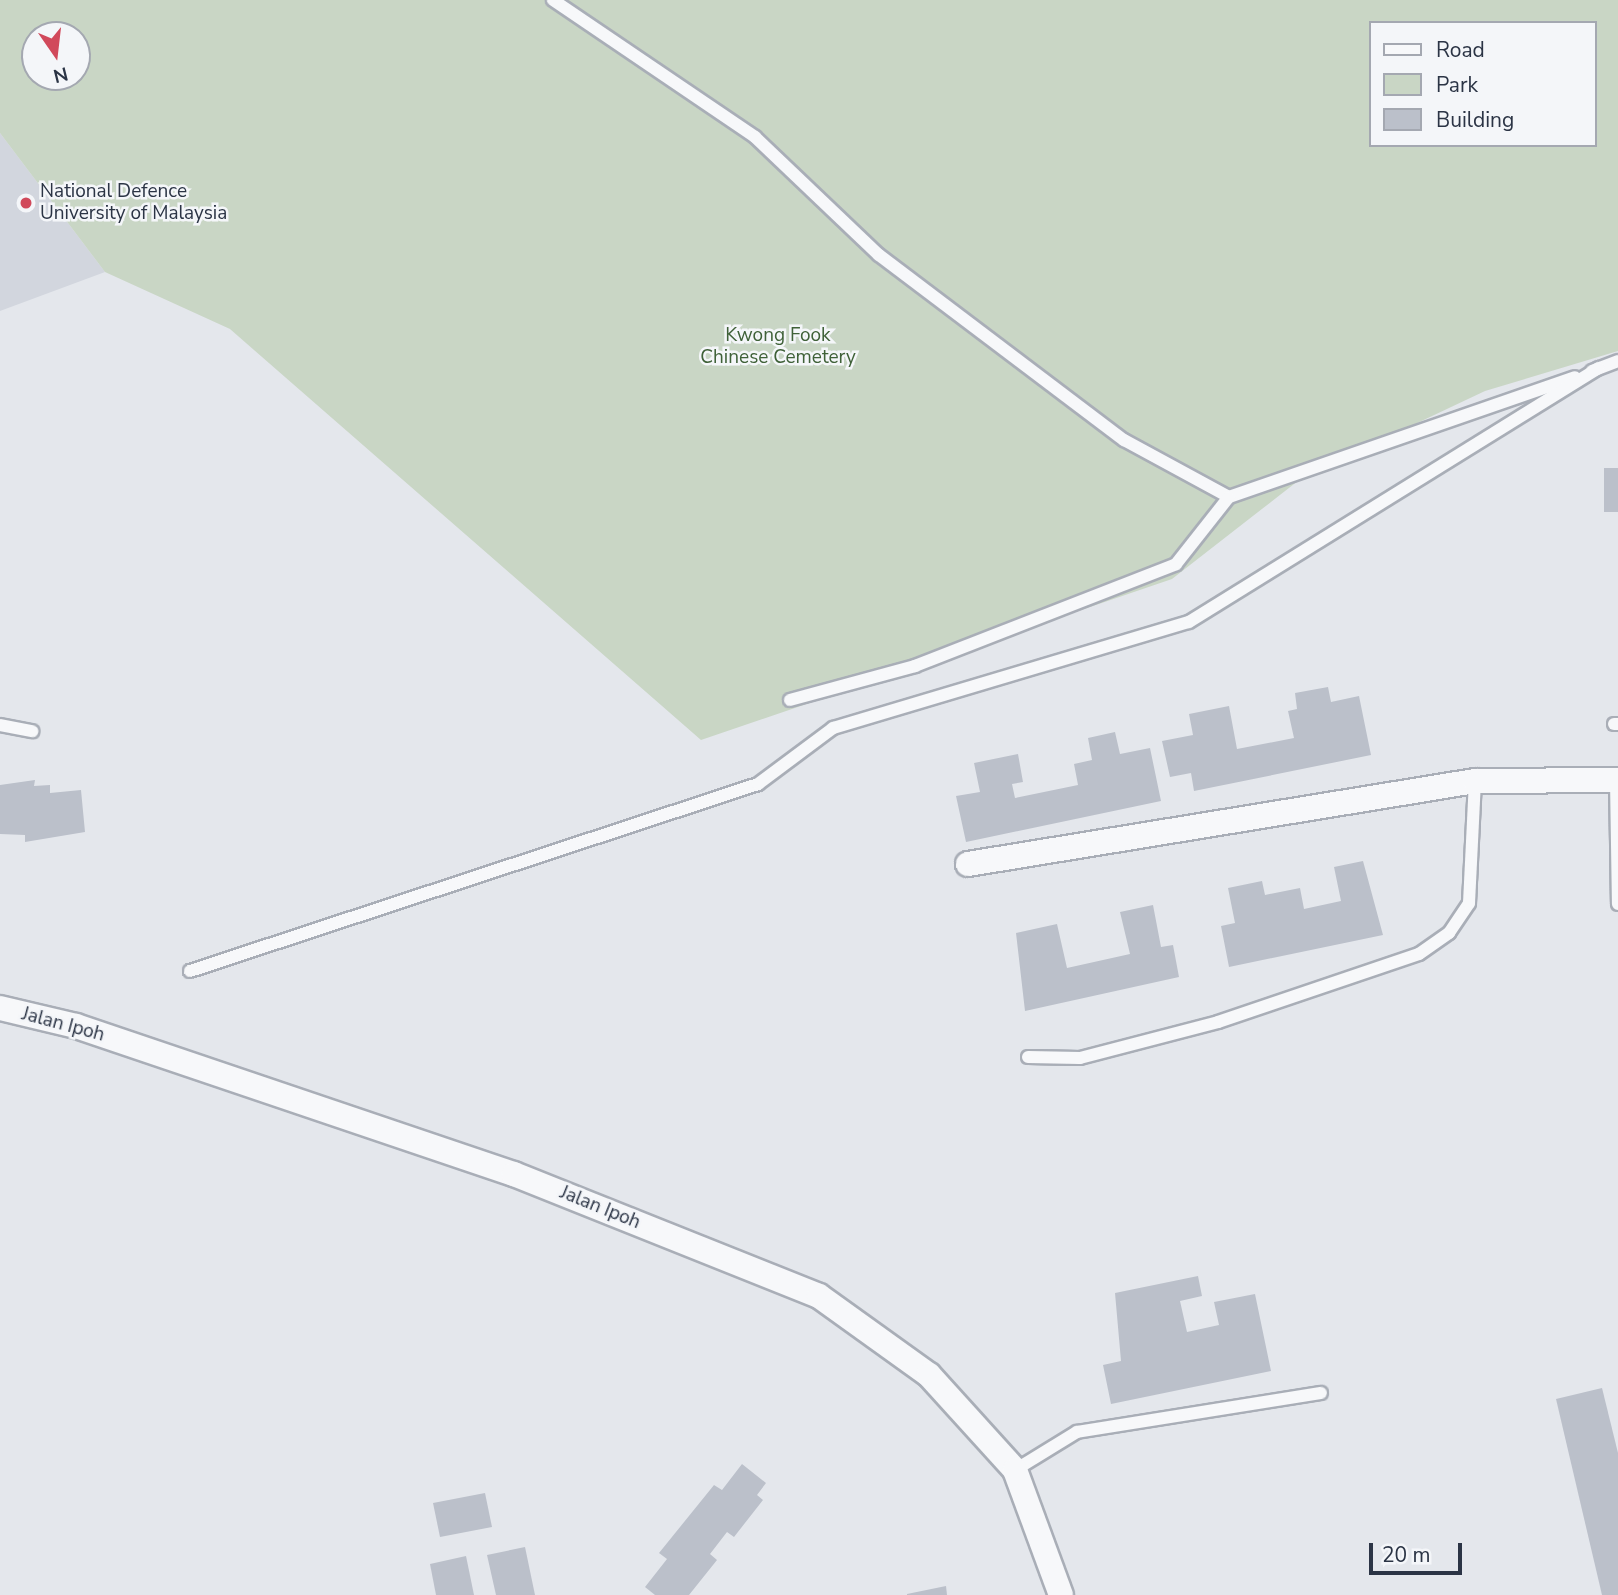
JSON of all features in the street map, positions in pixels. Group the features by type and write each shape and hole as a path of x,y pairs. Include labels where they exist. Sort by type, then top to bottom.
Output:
{"street":[{"path":"968,864 1475,780 1617,780"},
{"name":"Jalan Ipoh","path":"0,1008 76,1026 513,1174 819,1296 929,1376 1015,1470 1061,1595"}],"lane":[{"path":"553,0 755,138 879,255 1124,440 1229,497"},
{"path":"790,701 915,666 1177,564 1229,497 1618,361"},
{"path":"190,971 758,784 833,728 1189,622 1599,368"},
{"path":"0,725 32,731"},
{"path":"1028,1057 1080,1058 1218,1022 1419,954 1449,933 1469,902 1475,780"},
{"path":"1617,780 1618,904"},
{"path":"1015,1470 1077,1432 1321,1393"}],"shaded area":[{"name":"National Defence University of Malaysia","path":"0,133 105,272 0,311"}],"green space":[{"name":"Kwong Fook Chinese Cemetery","path":"0,0 1618,0 1618,351 1485,391 1303,477 1172,579 701,740 230,329 105,272 0,133"}],"building":[{"path":"1604,468 1618,468 1618,512 1604,512"},
{"path":"1328,687 1331,702 1359,696 1371,755 1194,791 1191,773 1170,777 1162,741 1193,735 1189,714 1229,706 1237,749 1294,738 1288,711 1297,709 1295,693"},
{"path":"1115,732 1120,754 1150,748 1161,801 966,842 956,796 980,792 974,763 1018,754 1023,782 1012,784 1015,798 1078,785 1074,764 1092,760 1088,738"},
{"path":"35,780 34,786 50,785 50,793 81,790 85,832 25,842 25,835 0,834 0,785"},
{"path":"1363,861 1383,935 1229,967 1221,926 1235,923 1228,888 1262,881 1265,895 1300,888 1304,909 1341,901 1334,867"},
{"path":"1153,905 1161,947 1173,945 1179,977 1025,1011 1016,933 1057,924 1067,968 1130,954 1120,912"},
{"path":"1198,1276 1202,1296 1180,1301 1187,1332 1219,1325 1214,1302 1255,1294 1271,1371 1111,1404 1103,1365 1121,1361 1115,1293"},
{"path":"1602,1388 1618,1453 1618,1595 1602,1595 1556,1399"},
{"path":"742,1464 766,1483 757,1495 763,1500 734,1537 727,1532 710,1554 717,1560 689,1595 655,1595 645,1587 667,1559 659,1553 714,1485 722,1490"},
{"path":"485,1493 492,1527 440,1537 433,1503"},
{"path":"525,1547 535,1595 496,1595 487,1555"},
{"path":"466,1556 474,1595 436,1595 430,1564"},
{"path":"946,1586 947,1595 907,1595 907,1594"}],"place":[{"name":"National Defence University of Malaysia","path":"26,203"}]}
